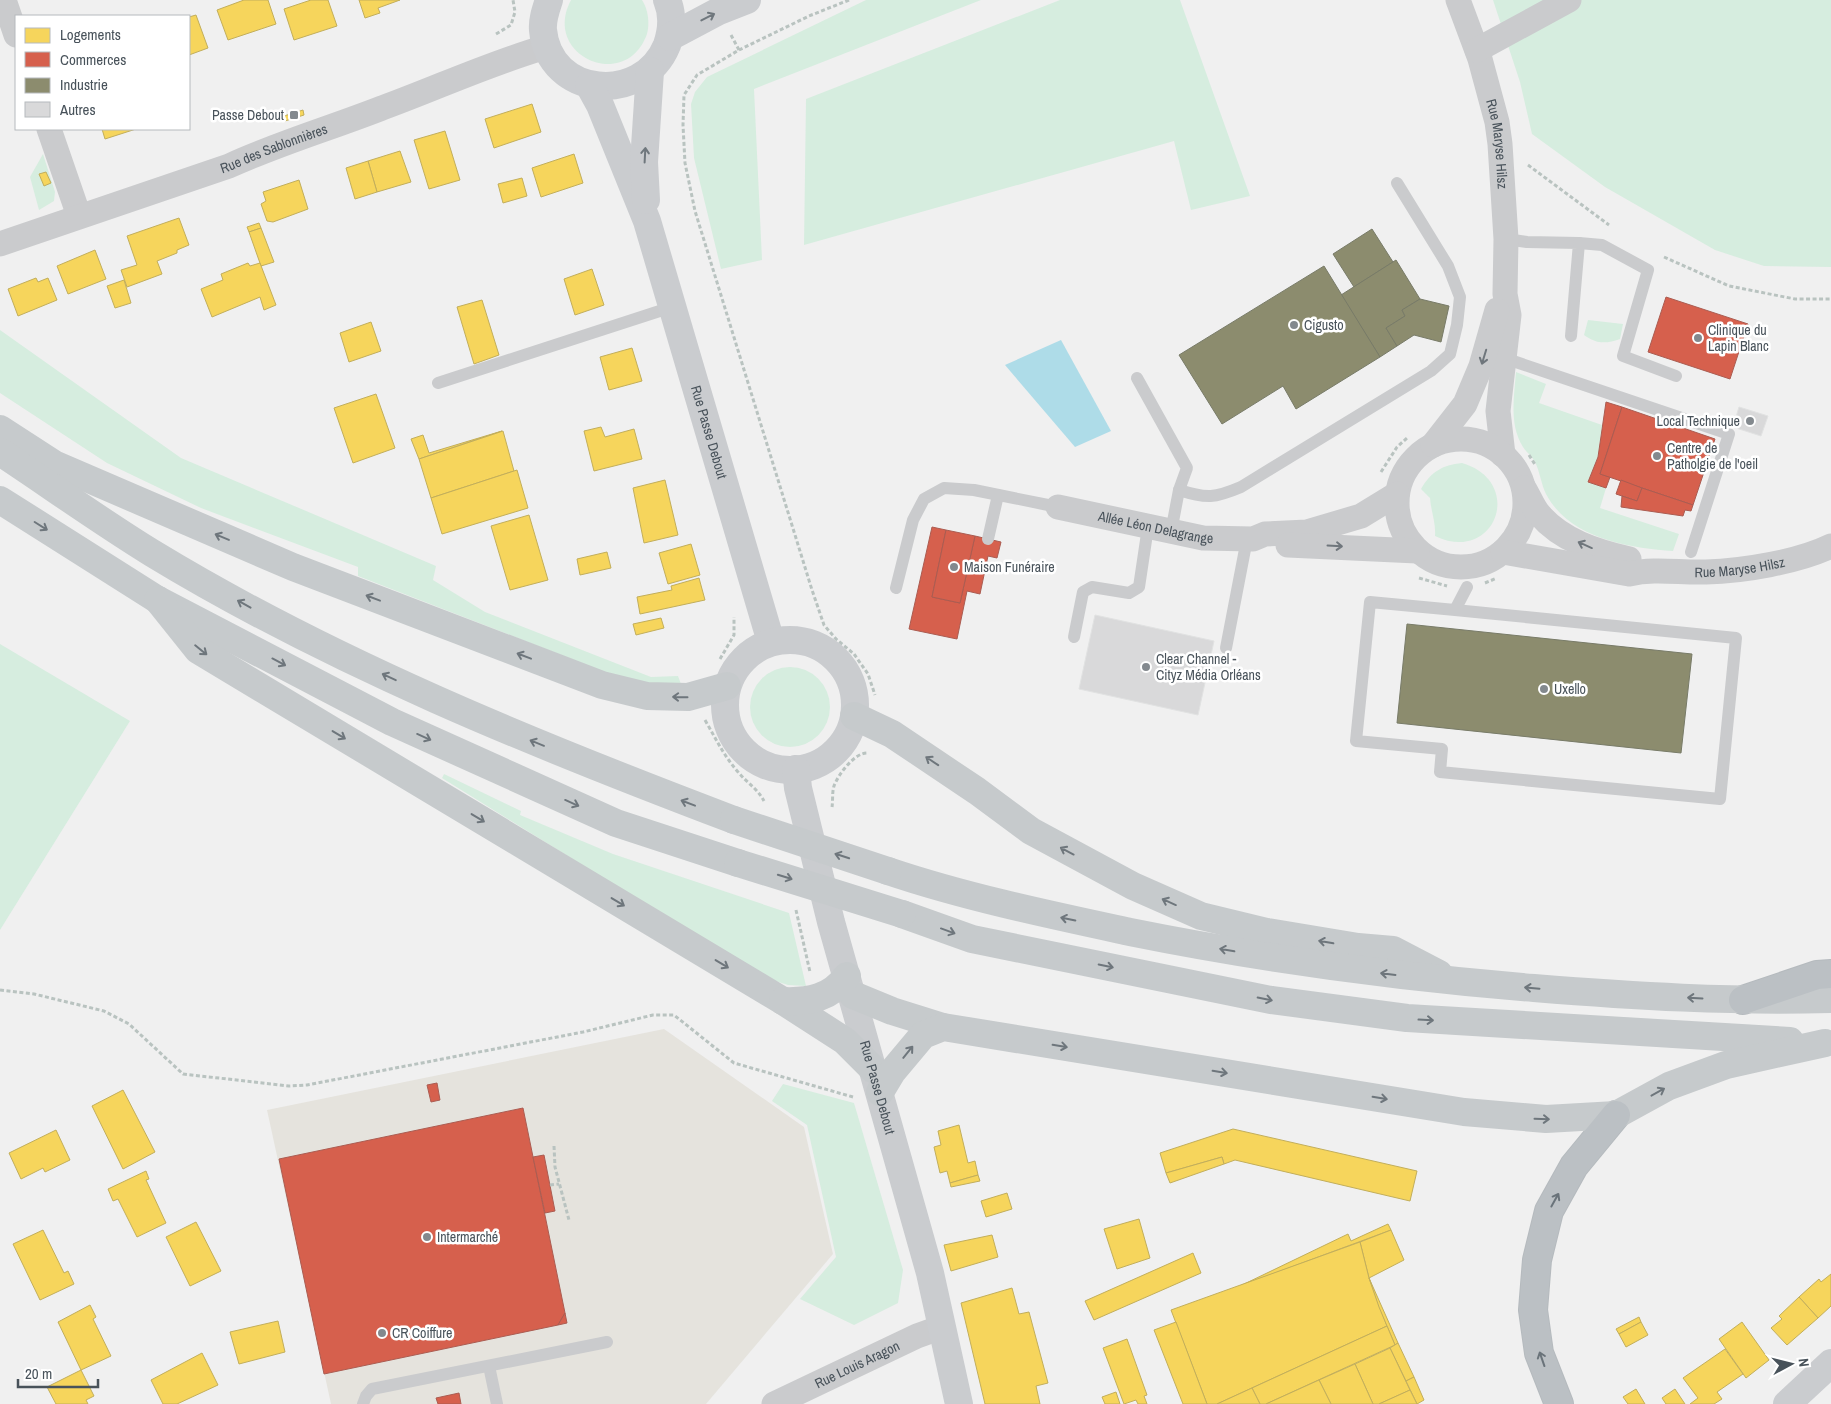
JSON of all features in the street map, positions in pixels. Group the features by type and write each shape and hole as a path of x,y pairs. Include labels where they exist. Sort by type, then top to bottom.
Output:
{"highway":[{"path":"1743,1000 1817,975 1831,974"},
{"path":"1559,1404 1539,1353 1533,1310 1537,1260 1549,1211 1557,1196 1574,1166 1616,1116"}],"main road":[{"path":"548,0 543,29 546,46 556,64 571,76 589,85 615,87 639,78 650,71 662,55 670,37 672,21 667,0"},
{"path":"670,37 747,0"},
{"name":"Rue Passe Debout","path":"647,222 644,162 650,71"},
{"name":"Rue Passe Debout","path":"589,85 600,105 647,222 771,642"},
{"path":"0,429 54,464 276,560 595,682 647,696 688,697 721,675 737,667 752,651 771,642 792,639 814,644 833,656 847,673 854,694 854,716 846,737 832,754 814,765 796,769 772,767 753,758 738,744 728,726 721,675"},
{"path":"0,452 152,553 303,636 498,726 734,820 888,871 1061,917 1189,944 1314,965 1454,981 1599,993 1743,1000 1831,999"},
{"path":"0,500 158,600 392,722 616,823 902,914 972,939 1281,1002 1408,1018 1828,1043"},
{"path":"158,600 198,650 783,1001 845,1041 871,1087 892,1072 923,1035 943,1027"},
{"path":"854,716 892,734 977,791 1031,831 1126,882 1201,916 1276,934 1358,947 1393,950 1454,981"},
{"name":"Rue Passe Debout","path":"796,769 802,807 831,922 850,985 871,1087 930,1273 959,1404"},
{"path":"783,1001 803,1002 824,996 839,987 850,985 892,1011 943,1027 1464,1112 1546,1119 1616,1116 1669,1086 1726,1065 1828,1043"},
{"path":"1787,1404 1831,1363"}],"street":[{"path":"4,0 15,32"},
{"name":"Rue Maryse Hilsz","path":"1458,0 1477,50 1498,130 1506,239 1504,294 1509,315 1498,412 1513,451"},
{"path":"1477,50 1570,0"},
{"name":"Rue des Sablonnières","path":"0,244 229,166 258,152 382,109 509,58 546,46"},
{"path":"49,130 80,216"},
{"name":"Rue Maryse Hilsz","path":"1433,445 1465,404 1481,366 1495,315 1504,294"},
{"path":"1451,439 1470,439 1513,451 1515,469 1530,478 1522,521 1515,538 1503,552 1487,562 1451,567 1433,561 1417,551 1402,528 1397,515 1397,494 1404,474 1416,457 1433,445 1451,439"},
{"name":"Rue Maryse Hilsz","path":"1530,478 1539,514 1554,528 1572,540 1598,551 1630,559 1645,570"},
{"name":"Allée Léon Delagrange","path":"1058,507 1203,538 1250,539 1265,534 1307,532 1361,516 1397,494"},
{"name":"Allée Léon Delagrange","path":"1250,539 1262,546 1320,545 1417,551"},
{"name":"Rue Maryse Hilsz","path":"1503,552 1629,574 1645,570 1708,572 1760,565 1831,546"},
{"name":"Rue Louis Aragon","path":"774,1404 908,1340 942,1327"}],"lane":[{"path":"1179,490 1197,496 1219,497 1241,487 1431,371 1450,354 1458,325 1460,297 1448,266 1397,183"},
{"path":"1506,239 1602,245 1648,270 1623,356 1676,376"},
{"path":"1571,336 1578,243"},
{"path":"438,383 672,307"},
{"path":"1504,358 1729,434 1690,552"},
{"path":"1074,637 1083,592 1092,587 1129,593 1138,586 1159,529 1179,490 1187,468 1138,378"},
{"path":"896,588 913,520 924,499 944,488 974,490 1058,507"},
{"path":"988,539 998,495"},
{"path":"1226,648 1250,539"},
{"path":"1454,610 1467,587"},
{"path":"1370,602 1454,610 1736,638 1720,799 1440,772 1442,749 1356,741 1370,602"},
{"path":"363,1404 366,1396 372,1389 607,1342"},
{"path":"489,1366 497,1404"}],"path":[{"path":"496,34 512,25 515,12 513,0"},
{"path":"849,0 809,16 738,50 697,75 684,95 684,163 695,211 824,624 836,639 854,654 868,674 876,697"},
{"path":"1524,170 1523,161 1612,227"},
{"path":"1655,252 1729,286 1795,299 1831,299"},
{"path":"1380,474 1392,452 1410,435"},
{"path":"1513,451 1535,462 1530,478"},
{"path":"721,675 719,660 734,635 734,611"},
{"path":"704,718 718,747 739,774 758,790 766,804"},
{"path":"832,810 834,786 848,764 862,753 876,753"},
{"path":"797,914 811,978"},
{"path":"0,990 34,994 104,1012 129,1024 183,1074 289,1086 307,1085 583,1032 653,1015 674,1015 734,1063 871,1087"},
{"path":"554,1146 559,1184 569,1220"},
{"path":"550,1185 559,1184"}],"shaded area":[{"path":"664,1029 804,1127 833,1254 706,1404 331,1404 267,1110"}],"green space":[{"path":"571,0 642,0 647,12 647,34 636,52 622,61 606,64 590,60 576,51 567,37 565,20"},
{"path":"866,0 981,0 754,89 762,260 721,269 694,158 691,104 695,92 707,77"},
{"path":"1060,0 1180,0 1250,196 1191,210 1174,141 804,245 806,99"},
{"path":"1493,0 1831,0 1831,267 1764,266 1715,250 1605,187 1532,134 1520,82"},
{"path":"43,154 55,192 54,201 39,210 30,177"},
{"path":"1588,320 1623,324 1620,339 1601,342 1588,338 1584,335"},
{"path":"0,330 181,458 436,566 433,580 485,612 651,677 678,676 681,684 650,684 610,674 358,576 358,567 201,508 107,463 0,393"},
{"path":"1516,372 1546,384 1539,403 1602,425 1598,457 1588,482 1606,488 1600,508 1679,534 1673,551 1637,547 1601,538 1584,531 1556,509 1546,494 1535,462 1523,447 1516,429 1514,401"},
{"path":"1462,463 1482,473 1493,486 1497,502 1495,518 1487,531 1474,540 1456,542 1435,536 1430,498 1421,489 1438,470"},
{"path":"0,644 130,721 0,930"},
{"path":"790,667 805,670 818,679 827,692 830,707 827,722 818,735 805,744 790,747 775,744 762,735 753,722 750,707 753,692 762,679 775,670"},
{"path":"444,774 521,811 520,815 613,854 789,913 806,986 788,985 763,977 442,778"},
{"path":"783,1084 854,1103 903,1270 898,1303 854,1325 800,1299 836,1257 807,1125 772,1101"}],"water":[{"path":"1061,340 1111,431 1075,447 1005,365"}],"building: Logements":[{"path":"244,0 268,0 276,24 228,40 217,10"},
{"path":"311,0 328,0 337,26 294,40 284,9"},
{"path":"359,0 400,0 378,8 380,13 365,18"},
{"path":"196,15 208,48 190,55 190,17"},
{"path":"532,104 541,132 494,148 485,119"},
{"path":"303,110 304,115 285,121 284,116"},
{"path":"102,130 133,130 105,139"},
{"path":"445,131 460,180 429,189 414,140"},
{"path":"400,151 411,182 377,192 368,161"},
{"path":"574,154 583,183 541,197 532,168"},
{"path":"368,161 377,192 355,199 346,168"},
{"path":"46,172 51,183 44,186 39,174"},
{"path":"522,178 527,196 503,203 498,184"},
{"path":"299,180 308,209 273,222 267,221 261,204 266,201 263,192"},
{"path":"179,218 189,245 177,250 177,253 157,261 162,274 127,287 121,270 137,265 127,236"},
{"path":"259,223 261,228 249,232 247,227"},
{"path":"261,228 274,262 261,266 249,232"},
{"path":"95,250 106,279 68,294 57,266"},
{"path":"248,263 250,266 260,263 276,305 264,310 260,297 212,317 201,289 223,280 221,274"},
{"path":"592,269 604,305 575,315 564,279"},
{"path":"36,278 38,282 48,278 57,300 18,316 8,289"},
{"path":"124,280 131,303 115,308 107,286"},
{"path":"482,300 499,355 474,364 457,307"},
{"path":"371,322 381,351 349,362 340,333"},
{"path":"632,348 642,381 609,390 600,357"},
{"path":"376,394 395,448 353,463 334,408"},
{"path":"601,427 605,437 634,429 642,459 594,471 584,431"},
{"path":"502,431 419,459 411,439 423,435 429,453"},
{"path":"503,431 514,471 431,498 419,459"},
{"path":"517,470 528,508 442,534 431,498"},
{"path":"665,480 678,535 644,543 633,488"},
{"path":"529,515 548,580 510,590 491,526"},
{"path":"691,544 700,575 668,584 659,553"},
{"path":"607,552 611,568 580,575 577,559"},
{"path":"699,578 705,600 640,614 637,597 672,590 671,586"},
{"path":"661,618 664,628 636,635 633,624"},
{"path":"123,1090 155,1152 123,1169 92,1106"},
{"path":"959,1125 968,1163 975,1161 978,1175 950,1183 947,1171 940,1173 934,1147 941,1145 938,1131"},
{"path":"1233,1129 1417,1171 1410,1201 1235,1160 1224,1164 1222,1157 1166,1173 1160,1153"},
{"path":"56,1130 70,1160 45,1172 43,1168 21,1179 9,1153"},
{"path":"1222,1157 1224,1164 1170,1183 1166,1173"},
{"path":"146,1171 149,1179 146,1180 166,1223 137,1237 118,1199 113,1201 108,1189"},
{"path":"978,1175 980,1181 951,1187 950,1183"},
{"path":"1007,1193 1012,1209 986,1217 981,1201"},
{"path":"1139,1219 1150,1258 1117,1269 1104,1229"},
{"path":"196,1222 221,1271 190,1286 166,1237"},
{"path":"1388,1224 1391,1230 1240,1286 1348,1234 1351,1241"},
{"path":"43,1230 64,1273 68,1271 74,1284 40,1300 13,1244"},
{"path":"1391,1230 1404,1260 1369,1278 1360,1242"},
{"path":"992,1235 998,1257 951,1271 944,1245"},
{"path":"1360,1242 1369,1278 1387,1326 1217,1404 1207,1404 1171,1310"},
{"path":"1193,1253 1201,1273 1094,1320 1085,1301"},
{"path":"1831,1274 1831,1306 1818,1318 1799,1297 1819,1279 1821,1282"},
{"path":"1369,1278 1398,1343 1395,1345 1379,1307"},
{"path":"1012,1288 1019,1314 1029,1312 1048,1383 1036,1386 1040,1404 985,1404 961,1303"},
{"path":"1799,1297 1818,1318 1787,1345 1771,1328 1782,1319 1779,1316"},
{"path":"90,1305 96,1317 93,1319 111,1356 81,1370 58,1322"},
{"path":"1639,1317 1641,1322 1619,1334 1616,1329"},
{"path":"278,1321 285,1352 239,1364 230,1332"},
{"path":"1176,1322 1207,1404 1183,1404 1154,1330"},
{"path":"1641,1322 1648,1335 1626,1347 1619,1334"},
{"path":"1742,1322 1769,1360 1746,1378 1719,1339"},
{"path":"1387,1326 1395,1345 1266,1404 1260,1404 1252,1388"},
{"path":"1127,1339 1147,1395 1144,1396 1147,1404 1138,1404 1136,1400 1124,1404 1103,1348"},
{"path":"1398,1343 1414,1377 1406,1381 1390,1348"},
{"path":"1390,1348 1410,1390 1379,1404 1373,1404 1355,1364"},
{"path":"1725,1349 1743,1374 1717,1392 1722,1399 1714,1404 1690,1404 1698,1398 1683,1378"},
{"path":"202,1353 218,1385 177,1404 163,1404 151,1380"},
{"path":"1355,1364 1373,1404 1331,1404 1319,1380"},
{"path":"81,1370 94,1396 86,1400 88,1404 56,1404 47,1387"},
{"path":"1414,1377 1424,1400 1417,1404 1406,1381"},
{"path":"1319,1380 1331,1404 1266,1404"},
{"path":"1252,1388 1260,1404 1217,1404"},
{"path":"1636,1389 1645,1404 1628,1404 1623,1397"},
{"path":"1675,1389 1685,1404 1666,1404 1662,1398"},
{"path":"1410,1390 1417,1404 1379,1404"},
{"path":"1116,1392 1120,1404 1105,1404 1102,1397"}],"building: Commerces":[{"name":"Clinique du Lapin Blanc","path":"1666,297 1748,324 1730,379 1648,352"},
{"path":"1606,402 1622,407 1600,474 1610,477 1606,488 1588,482 1598,457"},
{"name":"Centre de Patholgie de l'oeil","path":"1622,407 1715,439 1693,505 1600,474"},
{"path":"1621,480 1642,488 1637,501 1616,494"},
{"path":"1642,488 1693,505 1691,511 1685,510 1683,516 1621,507 1622,496 1637,501"},
{"path":"932,527 946,530 932,597 960,603 975,536 1001,542 997,558 988,556 980,594 967,591 957,639 909,629"},
{"name":"Maison Funéraire","path":"946,530 975,536 960,603 932,597"},
{"path":"437,1083 440,1100 431,1102 427,1085"},
{"path":"523,1108 565,1313 558,1325 324,1374 279,1159"},
{"path":"544,1155 555,1211 545,1213 533,1157"},
{"path":"565,1313 567,1323 558,1325"},
{"path":"459,1393 461,1404 438,1404 436,1398"}],"building: Industrie":[{"path":"1372,229 1393,262 1354,287 1333,254"},
{"path":"1396,260 1420,299 1402,310 1405,316 1386,328 1397,346 1380,357 1341,295"},
{"name":"Cigusto","path":"1324,266 1380,357 1296,409 1283,386 1222,424 1179,355"},
{"path":"1420,299 1449,306 1441,342 1414,335 1397,346 1386,328 1405,316 1402,310"},
{"name":"Uxello","path":"1407,624 1692,654 1681,753 1397,723"}],"building: Autres":[{"name":"Local Technique","path":"1739,407 1768,416 1761,436 1733,427"},
{"name":"Clear Channel - Cityz Média Orléans","path":"1095,615 1214,641 1198,715 1079,689"}],"place":[{"name":"Passe Debout","path":"294,115"},
{"name":"Cigusto","path":"1294,325"},
{"name":"Clinique du Lapin Blanc","path":"1698,338"},
{"name":"Local Technique","path":"1750,421"},
{"name":"Centre de Patholgie de l'oeil","path":"1657,456"},
{"name":"Maison Funéraire","path":"954,567"},
{"name":"Clear Channel - Cityz Média Orléans","path":"1146,667"},
{"name":"Uxello","path":"1544,689"},
{"name":"Intermarché","path":"427,1237"},
{"name":"CR Coiffure","path":"382,1333"}]}
